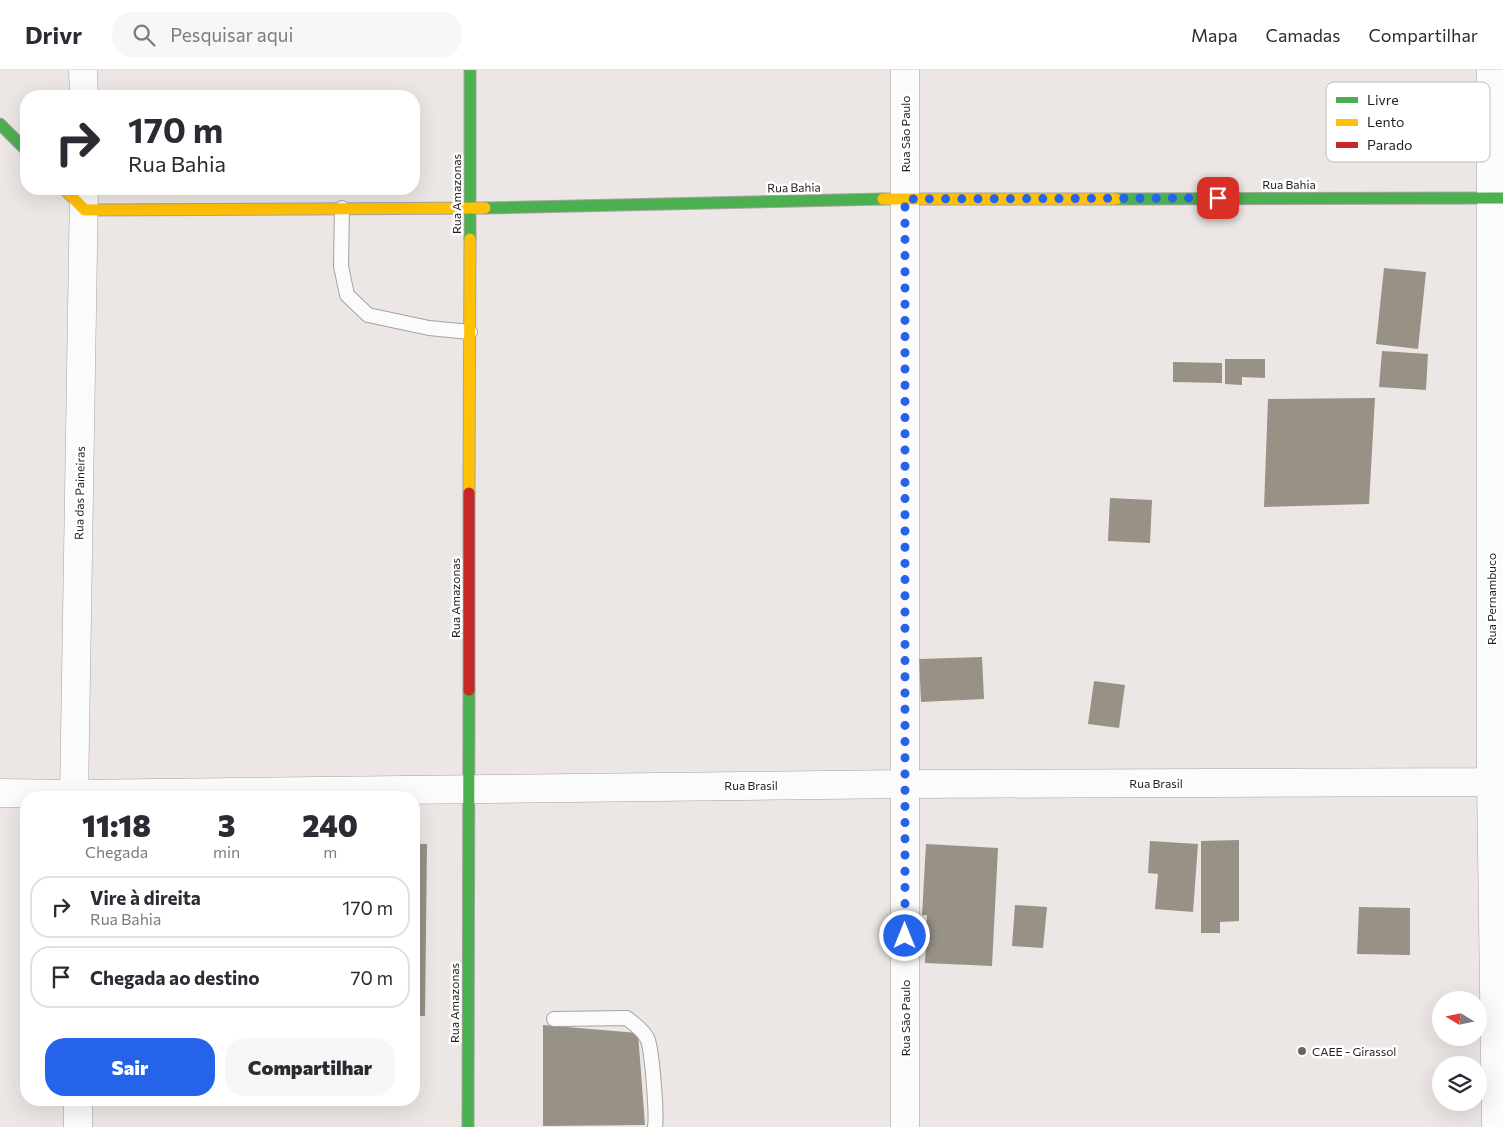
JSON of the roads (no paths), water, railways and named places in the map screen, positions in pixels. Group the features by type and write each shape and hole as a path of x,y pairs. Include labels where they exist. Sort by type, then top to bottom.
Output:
{"main road":[{"name":"Rua Amazonas","path":"468,1127 470,70"},
{"path":"0,124 20,144"},
{"name":"Rua Bahia","path":"85,199 342,208 470,208 905,199 1497,198"}],"street":[{"path":"83,70 84,90"},
{"name":"Rua São Paulo","path":"904,70 905,1127"},
{"name":"Rua Pernambuco","path":"1491,70 1497,198 1496,1127"},
{"name":"Rua das Paineiras","path":"74,791 85,199"},
{"name":"Rua Brasil","path":"320,791 905,784 1497,782"},
{"name":"Rua Brasil","path":"0,793 20,794"},
{"path":"78,1106 78,1127"}],"lane":[{"path":"342,208 341,266 347,295 368,315 429,328 470,332"},
{"path":"554,1019 627,1018 637,1026 647,1038 657,1114 655,1127"}],"place":[{"name":"CAEE - Girassol","path":"1302,1051"}]}
